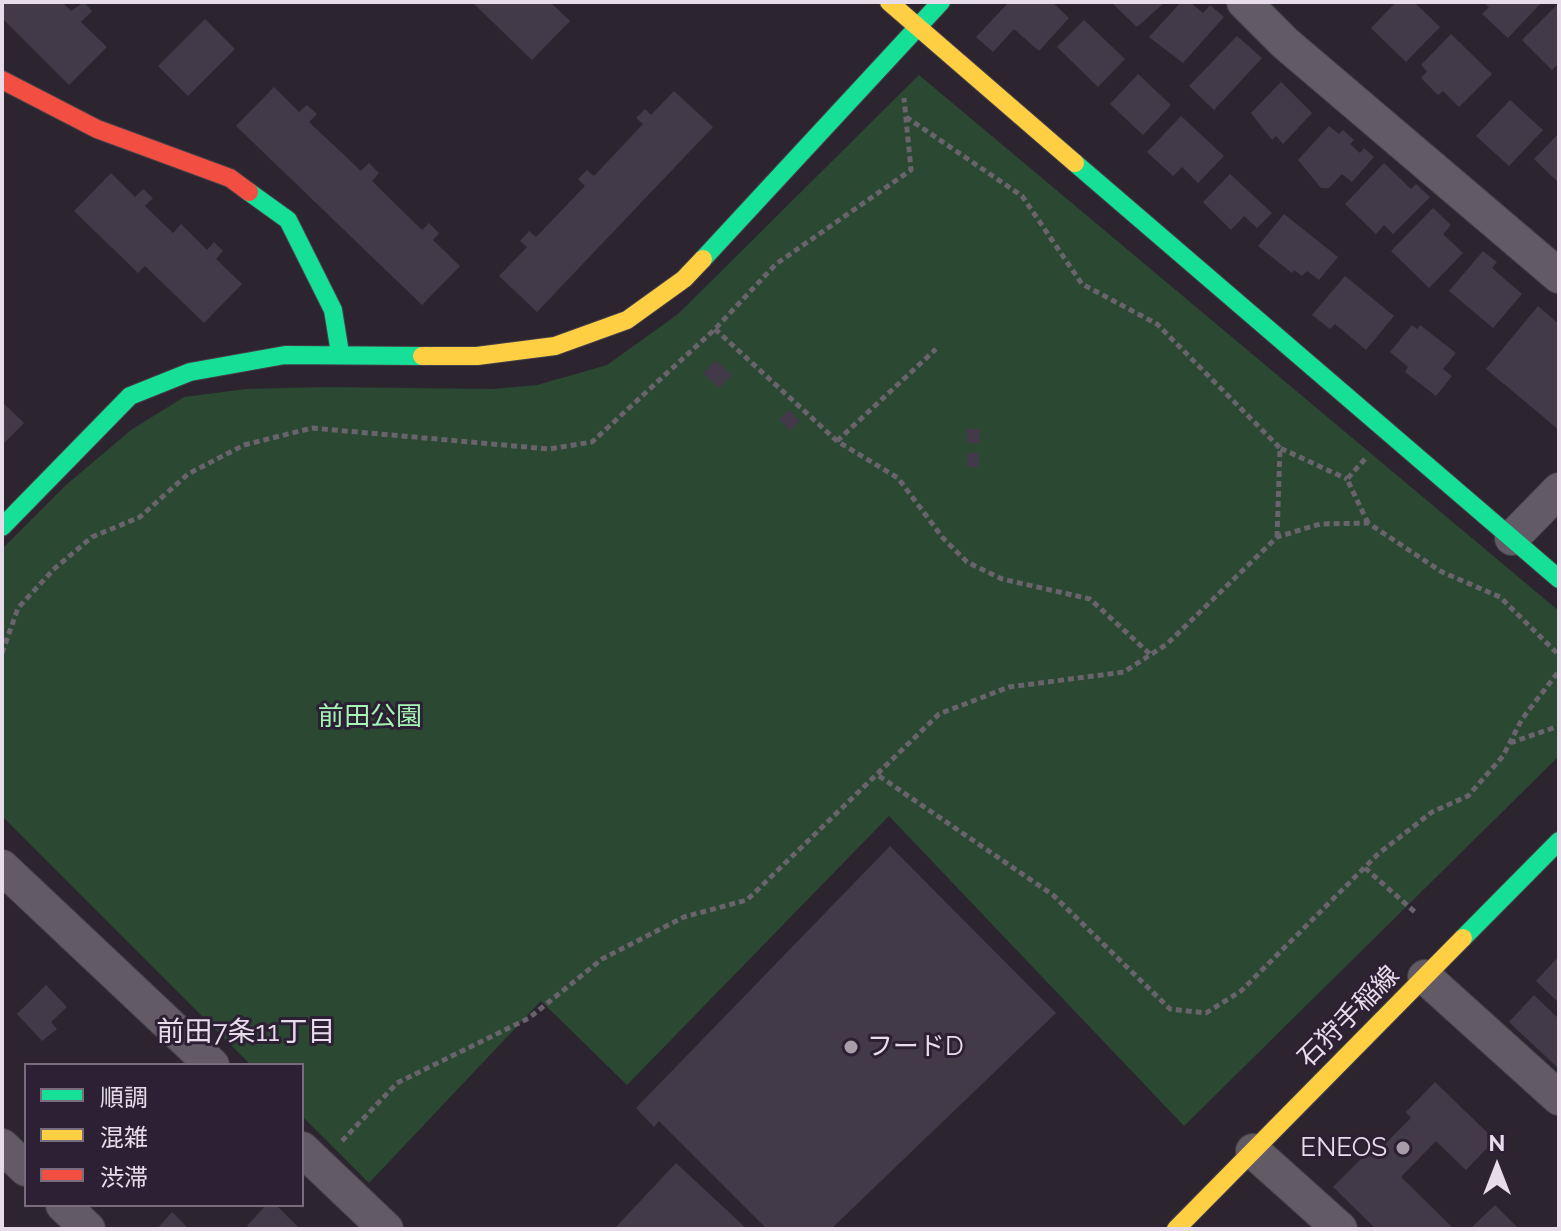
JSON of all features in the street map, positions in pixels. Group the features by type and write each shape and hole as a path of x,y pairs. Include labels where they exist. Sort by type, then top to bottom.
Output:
{"street":[{"path":"889,2 1559,579"},
{"path":"2,527 130,396 190,372 285,355 477,356 555,346 627,320 684,279 941,2"},
{"path":"1244,2 1285,43 1559,276"},
{"path":"2,80 97,129 230,178 288,220 333,310 340,353"},
{"path":"1512,538 1559,490"},
{"name":"石狩手稲線","path":"1176,1229 1559,841"},
{"path":"2,867 210,1063"},
{"path":"1425,977 1559,1098"},
{"path":"2,1146 24,1167"},
{"path":"304,1151 373,1225"},
{"path":"1253,1151 1340,1229"},
{"path":"65,1207 88,1229"}],"path":[{"path":"906,117 1022,196 1082,284 1157,324 1280,448 1347,479 1368,523 1442,572 1500,597 1559,655"},
{"path":"715,329 837,441 898,478 943,538 967,562 1002,579 1090,599 1151,655"},
{"path":"837,441 936,349"},
{"path":"1277,537 1280,448"},
{"path":"1347,479 1371,452"},
{"path":"340,1143 397,1083 529,1018 602,959 684,917 747,900 879,776 939,714 1009,687 1124,672 1167,644 1277,537 1320,524 1368,523"},
{"path":"879,776 1053,895 1170,1009 1206,1013 1241,991 1365,868 1432,812 1468,796 1509,744 1522,719 1559,671"},
{"path":"1509,744 1559,726"},
{"path":"1365,868 1416,913"}],"green space":[{"name":"前田公園","path":"919,75 1559,611 1559,756 1184,1126 889,816 627,1085 541,1001 369,1183 304,1118 304,1063 249,1063 2,816 2,549 66,485 131,430 184,397 246,389 493,389 537,385 607,365 678,314"}],"building":[{"path":"2,2 62,2 71,11 84,2 92,11 81,22 107,47 69,85 2,18"},
{"path":"472,2 550,2 570,21 532,60"},
{"path":"1009,2 1052,2 1069,18 1039,51 1014,29 993,52 976,37"},
{"path":"1111,2 1165,2 1137,27"},
{"path":"1181,2 1190,2 1203,13 1210,5 1224,17 1183,63 1149,37"},
{"path":"1396,2 1414,2 1440,27 1406,62 1371,28"},
{"path":"1483,2 1542,2 1508,38 1482,14 1489,7"},
{"path":"1559,3 1559,63 1552,70 1522,40"},
{"path":"205,19 235,49 188,96 158,66"},
{"path":"1084,20 1125,59 1098,87 1057,47"},
{"path":"1451,34 1492,74 1459,107 1443,91 1438,95 1421,78 1427,71 1421,65"},
{"path":"1237,36 1262,58 1214,110 1189,86"},
{"path":"1138,74 1171,105 1143,135 1110,104"},
{"path":"1281,82 1312,113 1283,144 1276,136 1272,140 1251,113"},
{"path":"274,87 299,112 307,105 317,114 309,122 361,171 369,163 379,173 372,181 422,230 429,223 439,233 433,240 460,266 422,305 236,126"},
{"path":"674,91 713,127 537,312 499,276 527,247 520,241 529,231 536,237 585,186 578,179 587,170 594,176 643,124 636,118 645,109 651,115"},
{"path":"1510,100 1543,130 1509,166 1476,136"},
{"path":"1181,116 1224,156 1198,183 1182,167 1173,176 1147,152"},
{"path":"1329,126 1339,134 1343,130 1354,140 1350,144 1360,153 1364,148 1374,157 1352,182 1342,174 1329,188 1321,188 1298,160"},
{"path":"1559,133 1559,183 1534,159"},
{"path":"1384,163 1411,189 1416,184 1430,197 1393,234 1384,225 1376,234 1345,204"},
{"path":"111,173 135,197 143,189 153,198 145,206 173,233 181,224 207,250 214,242 223,251 216,259 242,284 204,323 145,266 138,273 74,211"},
{"path":"1230,174 1272,213 1257,228 1244,216 1231,230 1203,202"},
{"path":"1433,208 1451,225 1443,234 1463,253 1429,288 1391,251"},
{"path":"1284,214 1338,257 1319,280 1307,271 1302,276 1294,270 1292,273 1258,246"},
{"path":"1483,251 1497,262 1492,268 1522,294 1493,328 1449,291"},
{"path":"1345,276 1394,316 1366,350 1335,324 1330,329 1312,315"},
{"path":"1538,306 1559,324 1559,430 1486,369"},
{"path":"1412,325 1417,329 1420,325 1456,353 1443,369 1452,376 1436,396 1405,372 1408,367 1390,352"},
{"path":"716,360 732,375 719,388 703,373"},
{"path":"2,402 24,423 2,445"},
{"path":"789,410 800,421 790,431 779,419"},
{"path":"966,429 980,429 980,443 967,443"},
{"path":"967,453 979,453 979,467 967,467"},
{"path":"890,846 1056,1013 831,1229 767,1229 659,1121 654,1127 636,1108"},
{"path":"1559,956 1559,1003 1536,981"},
{"path":"46,985 67,1007 51,1022 57,1029 42,1041 17,1014"},
{"path":"1534,995 1559,1019 1559,1069 1509,1022"},
{"path":"1435,1082 1495,1140 1466,1170 1436,1141 1401,1177 1454,1229 1376,1229 1333,1187 1371,1149 1376,1153 1411,1118 1406,1112"},
{"path":"676,1163 747,1229 614,1229"},
{"path":"1495,1205 1519,1229 1470,1229"},
{"path":"264,1207 278,1207 300,1229 250,1229 247,1226"},
{"path":"172,1212 189,1229 157,1229"}],"traffic: fast":[{"path":"703,259 941,2"},
{"path":"1075,163 1559,579"},
{"path":"249,192 288,220 333,310 340,353"},
{"path":"2,527 130,396 190,372 285,355 422,356"},
{"path":"1463,938 1559,841"}],"traffic: slow":[{"path":"889,2 1075,163"},
{"path":"422,356 477,356 555,346 627,320 684,279 703,259"},
{"path":"1176,1229 1463,938"}],"traffic: jam":[{"path":"2,80 97,129 230,178 249,192"}],"place":[{"name":"フードD","path":"851,1047"},
{"name":"ENEOS","path":"1403,1148"}],"district":[{"name":"前田7条11丁目","path":"246,1033"}]}
